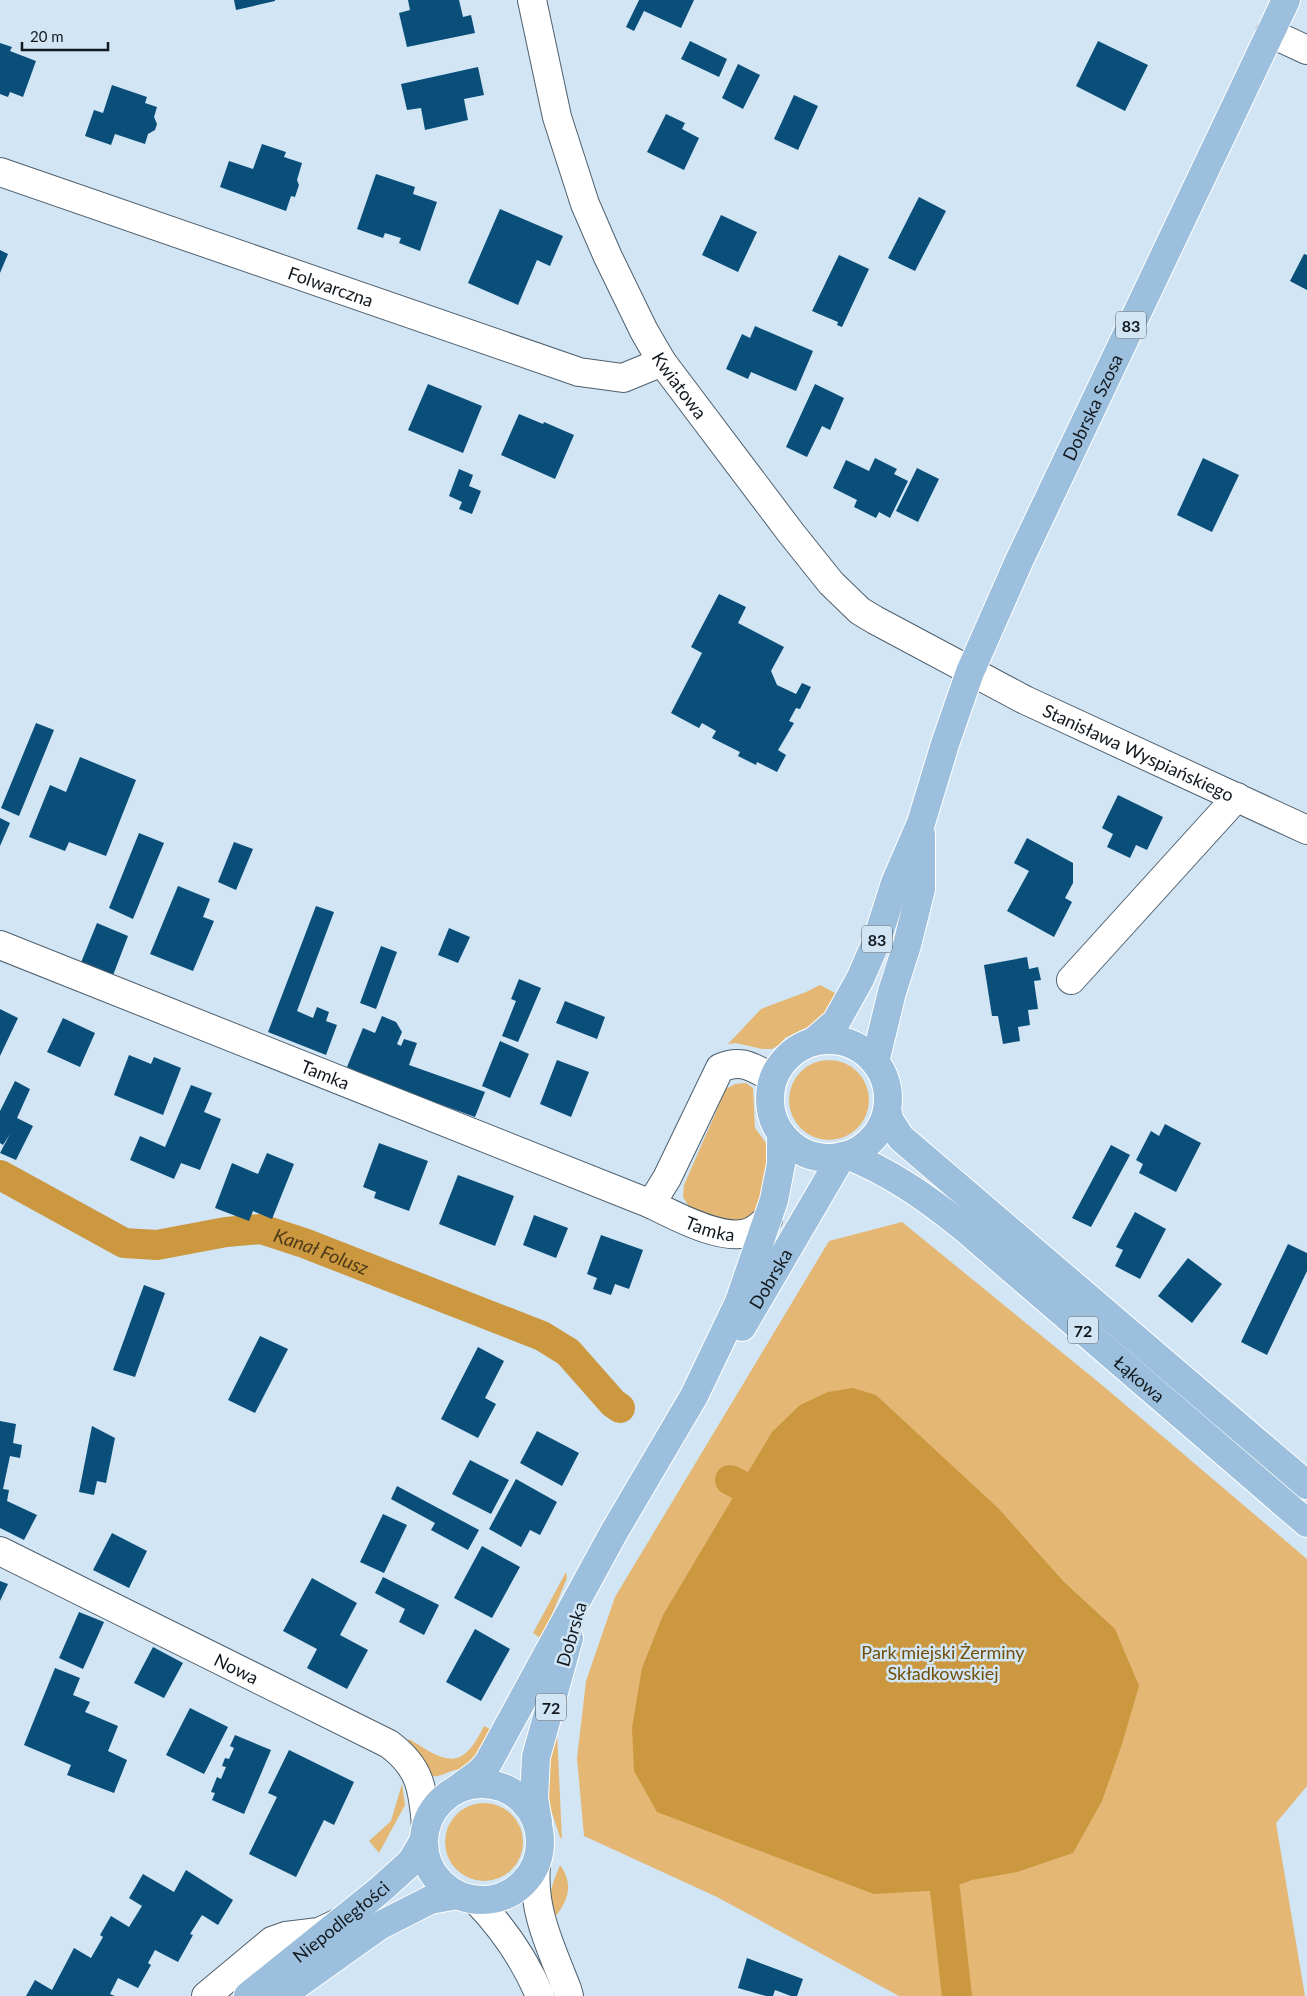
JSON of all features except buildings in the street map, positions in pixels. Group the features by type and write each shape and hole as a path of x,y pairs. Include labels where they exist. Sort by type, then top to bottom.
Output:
{"main road":[{"name":"Dobrska Szosa","path":"813,1042 836,1022 860,979 876,940 895,883 921,823 945,744 970,672 1019,561 1286,0"},
{"name":"Dobrska Szosa","path":"875,1062 892,992 907,945 921,889 921,823"},
{"name":"72","path":"830,1040 847,1043 862,1051 875,1062 884,1077 888,1094 887,1111 882,1125 873,1138 861,1148 845,1156 825,1158 808,1154 793,1146 781,1134 772,1116 770,1097 773,1078 782,1062 796,1050 813,1042 830,1040"},
{"name":"Łąkowa","path":"887,1111 890,1121 901,1138 1307,1485"},
{"name":"Dobrska","path":"694,1396 739,1302 768,1219 781,1164 781,1134"},
{"name":"Łąkowa","path":"845,1156 889,1174 948,1215 1307,1523"},
{"name":"Dobrska","path":"457,1789 480,1772 488,1763 614,1532 694,1396 742,1327 845,1156"},
{"name":"Dobrska","path":"538,1824 534,1798 536,1757 583,1591"},
{"name":"72","path":"425,1833 432,1812 443,1799 457,1789 474,1784 494,1785 513,1792 528,1806 538,1824 541,1845 536,1866 526,1881 512,1893 495,1899 467,1898"},
{"path":"425,1833 426,1857 432,1873 443,1885 467,1898"},
{"name":"Niepodległości","path":"248,1996 354,1912 411,1862 425,1833"},
{"name":"Niepodległości","path":"281,1996 379,1926 430,1900 467,1898"}],"street":[{"name":"Kwiatowa","path":"532,0 557,117 585,204 631,306 662,362 831,583 860,611 874,620 970,672"},
{"path":"1270,33 1307,50"},
{"name":"Folwarczna","path":"0,172 579,372 623,378 662,362"},
{"name":"Stanisława Wyspiańskiego","path":"970,672 1025,700 1307,830"},
{"path":"1071,980 1237,797"},
{"name":"Tamka","path":"0,945 719,1232 734,1235 751,1232 768,1219"},
{"path":"651,1204 671,1170 720,1068 738,1062 773,1078"},
{"name":"Nowa","path":"0,1551 389,1744 405,1757 412,1766 422,1790 425,1833"},
{"path":"536,1866 534,1886 537,1904 549,1944 568,1989 569,1996"},
{"path":"467,1898 493,1917 508,1938 540,1996"},
{"path":"206,1996 272,1941 286,1936 319,1932 354,1912"}],"green space":[{"path":"820,985 839,995 820,1021 785,1038 772,1049 762,1049 736,1043 728,1044 761,1009"},
{"path":"829,1060 844,1063 857,1072 866,1085 869,1100 866,1115 857,1128 844,1137 829,1140 814,1137 801,1128 792,1115 789,1100 792,1085 801,1072 814,1063"},
{"path":"746,1083 753,1088 755,1128 766,1143 769,1154 760,1213 742,1227 691,1210 683,1197 684,1185 726,1089 735,1084"},
{"name":"Park miejski Żerminy Składkowskiej","path":"902,1222 1102,1385 1307,1559 1307,1786 1276,1823 1305,1996 899,1996 717,1897 584,1836 577,1758 586,1681 615,1597 829,1241"},
{"path":"566,1572 567,1578 542,1639 533,1633"},
{"path":"484,1726 495,1734 465,1769 453,1770 438,1776 431,1775 428,1772 418,1753 407,1742 409,1739 433,1753 452,1759 460,1757 468,1751"},
{"path":"557,1734 562,1839 547,1798 549,1758"},
{"path":"402,1784 405,1805 379,1853 369,1841 391,1821"},
{"path":"476,1803 492,1803 506,1809 517,1820 523,1834 523,1850 517,1864 506,1875 492,1881 476,1881 462,1875 451,1864 445,1850 445,1834 451,1820 462,1809"},
{"path":"560,1865 567,1881 567,1895 561,1909 550,1923 550,1893"}],"shaded area":[{"path":"853,1388 876,1395 998,1508 1064,1582 1115,1629 1139,1686 1122,1744 1102,1801 1073,1853 1017,1872 972,1880 945,1890 874,1894 657,1812 634,1771 632,1728 642,1668 663,1615 772,1432 800,1405 828,1392"}],"waterway":[{"name":"Kanał Folusz","path":"0,1175 124,1243 157,1245 226,1232 261,1229 304,1243 542,1336 568,1352 613,1403 620,1408"},
{"name":"Kanał Folusz","path":"730,1480 740,1485"},
{"name":"Kanał Folusz","path":"945,1890 957,1996"}]}
